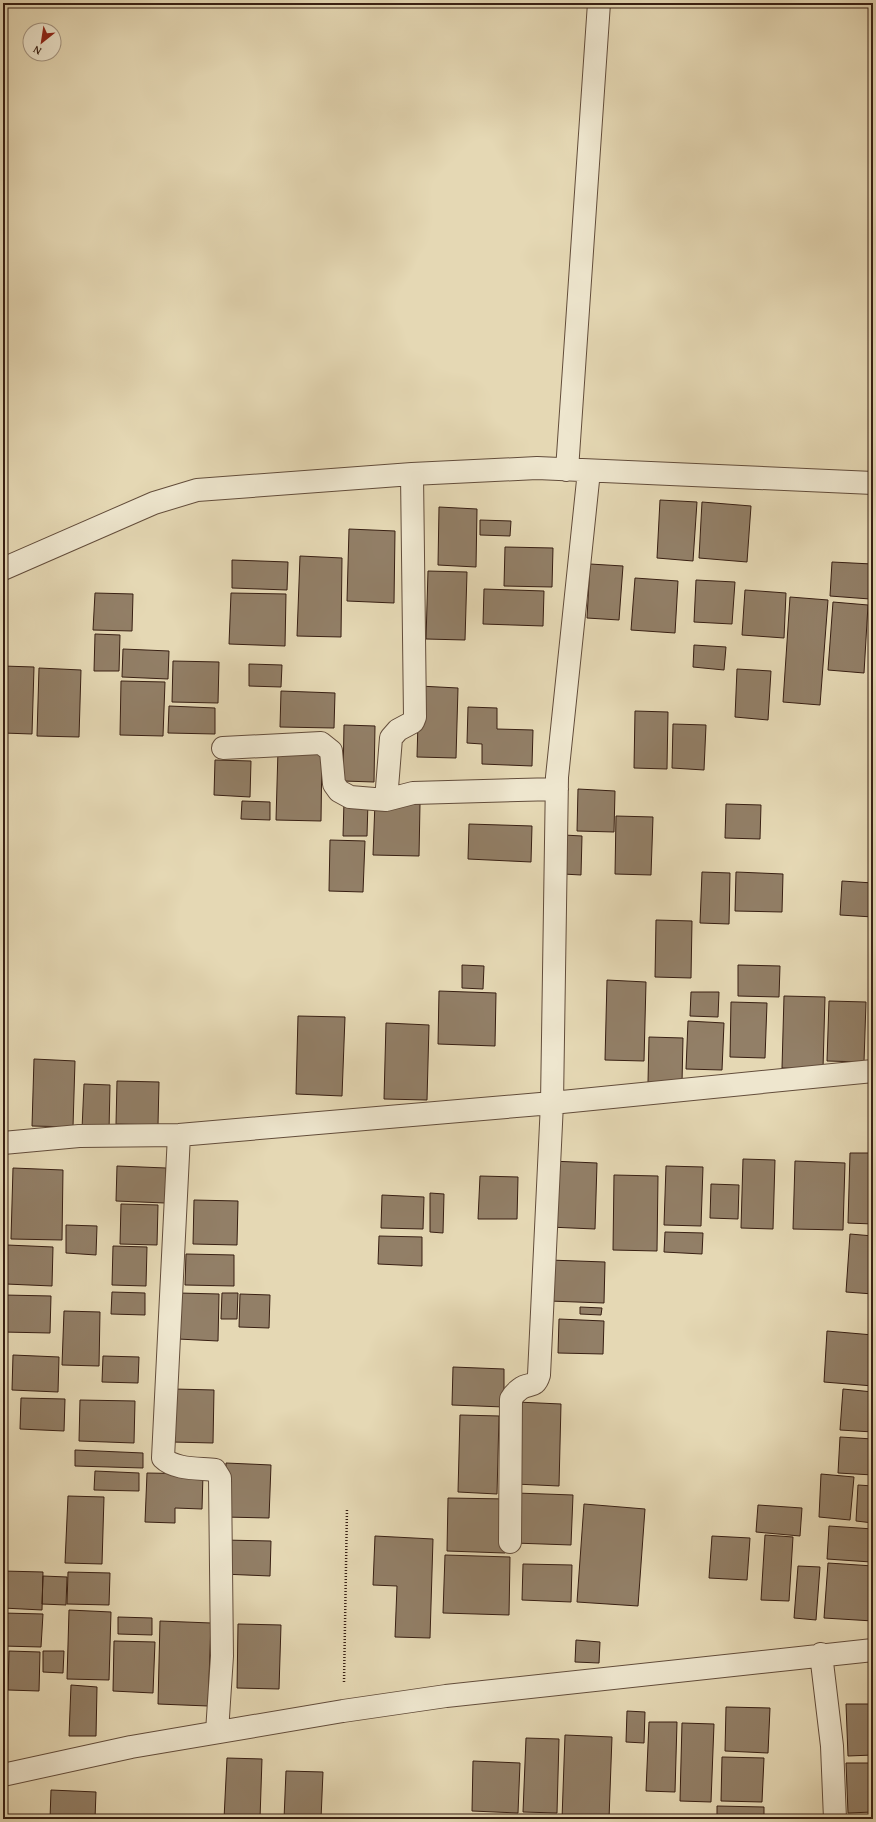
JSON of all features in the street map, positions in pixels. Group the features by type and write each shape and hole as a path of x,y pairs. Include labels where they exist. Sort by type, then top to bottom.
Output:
{"street":[{"path":"567,470 599,3"},
{"path":"3,569 154,503 197,490 412,474 537,468 873,483"},
{"path":"510,1542 511,1399 521,1388 537,1382 539,1375 552,1103 557,777 590,471"},
{"path":"386,800 391,738 398,730 413,722 414,717 412,474"},
{"path":"223,748 321,743 331,751 334,784 339,791 350,797 386,800 413,793 557,789"},
{"path":"3,1143 78,1136 179,1135 552,1103 873,1071"},
{"path":"179,1135 163,1458 166,1461 180,1466 216,1470 220,1478 222,1656 217,1732"},
{"path":"3,1775 131,1747 343,1711 446,1696 822,1654 873,1650"},
{"path":"822,1654 832,1746 835,1819"}],"path":[{"path":"343,1711 347,1508"}],"building":[{"path":"660,500 697,502 693,561 657,558"},
{"path":"702,502 751,506 747,562 699,558"},
{"path":"439,507 477,509 476,567 438,565"},
{"path":"480,520 511,521 510,536 480,535"},
{"path":"349,529 395,531 394,603 347,601"},
{"path":"505,547 553,548 552,587 504,586"},
{"path":"300,556 342,558 341,637 297,636"},
{"path":"232,560 288,562 287,590 232,588"},
{"path":"832,562 872,564 870,599 830,596"},
{"path":"590,564 623,566 619,620 587,618"},
{"path":"428,571 467,572 465,640 426,639"},
{"path":"635,578 678,581 675,633 631,630"},
{"path":"696,580 735,582 732,624 694,622"},
{"path":"484,589 544,591 543,626 483,624"},
{"path":"745,590 786,593 784,638 742,635"},
{"path":"95,593 133,594 132,631 93,630"},
{"path":"231,593 286,594 285,646 229,644"},
{"path":"790,597 828,600 820,705 783,702"},
{"path":"833,602 868,605 864,673 828,670"},
{"path":"95,634 120,635 119,671 94,671"},
{"path":"694,645 726,647 724,670 693,667"},
{"path":"123,649 169,651 168,679 122,677"},
{"path":"173,661 219,662 218,703 172,702"},
{"path":"249,664 282,665 281,687 249,686"},
{"path":"3,666 34,667 32,734 3,733"},
{"path":"39,668 81,670 79,737 37,736"},
{"path":"737,669 771,671 768,720 735,717"},
{"path":"121,681 165,682 163,736 120,735"},
{"path":"419,686 458,688 456,758 417,757"},
{"path":"281,691 335,693 334,728 280,727"},
{"path":"169,706 215,708 215,734 168,733"},
{"path":"468,707 497,708 497,729 533,730 532,766 482,764 482,744 467,743"},
{"path":"635,711 668,712 667,769 634,768"},
{"path":"673,724 706,725 704,770 672,768"},
{"path":"344,725 375,726 374,782 343,781"},
{"path":"278,750 322,751 321,821 276,820"},
{"path":"215,760 251,761 250,797 214,795"},
{"path":"578,789 615,791 614,832 577,831"},
{"path":"242,801 270,802 270,820 241,819"},
{"path":"344,801 368,802 367,836 343,836"},
{"path":"375,802 420,804 419,856 373,855"},
{"path":"726,804 761,805 760,839 725,838"},
{"path":"616,816 653,817 651,875 615,874"},
{"path":"469,824 532,826 531,862 468,859"},
{"path":"564,835 582,836 581,875 563,874"},
{"path":"330,840 365,841 363,892 329,891"},
{"path":"702,872 730,873 729,924 700,923"},
{"path":"736,872 783,874 782,912 735,911"},
{"path":"842,881 873,883 873,917 840,915"},
{"path":"656,920 692,921 691,978 655,977"},
{"path":"462,965 484,966 483,989 462,988"},
{"path":"738,965 780,966 779,997 738,996"},
{"path":"607,980 646,982 644,1061 605,1060"},
{"path":"439,991 496,993 495,1046 438,1044"},
{"path":"691,992 719,992 718,1017 690,1016"},
{"path":"784,996 825,997 823,1069 782,1068"},
{"path":"829,1001 866,1002 864,1062 827,1061"},
{"path":"731,1002 767,1003 765,1058 730,1057"},
{"path":"298,1016 345,1017 342,1096 296,1094"},
{"path":"688,1021 724,1023 722,1070 686,1069"},
{"path":"386,1023 429,1025 427,1100 384,1099"},
{"path":"649,1037 683,1038 682,1083 648,1082"},
{"path":"34,1059 75,1061 73,1127 32,1126"},
{"path":"117,1081 159,1082 158,1125 116,1124"},
{"path":"84,1084 110,1085 109,1131 82,1129"},
{"path":"3,1093 7,1093 6,1131 3,1130"},
{"path":"850,1153 873,1153 873,1224 848,1223"},
{"path":"743,1159 775,1160 773,1229 741,1228"},
{"path":"551,1161 597,1163 595,1229 549,1227"},
{"path":"795,1161 845,1163 843,1230 793,1229"},
{"path":"117,1166 166,1168 165,1203 116,1201"},
{"path":"666,1166 703,1167 701,1226 664,1225"},
{"path":"13,1168 63,1170 62,1240 11,1239"},
{"path":"614,1175 658,1176 657,1251 613,1250"},
{"path":"480,1176 518,1177 517,1219 478,1219"},
{"path":"711,1184 739,1185 738,1219 710,1218"},
{"path":"430,1193 444,1194 443,1233 430,1232"},
{"path":"382,1195 424,1197 423,1229 381,1228"},
{"path":"194,1200 238,1201 237,1245 193,1244"},
{"path":"121,1204 158,1205 157,1245 120,1244"},
{"path":"66,1225 97,1226 96,1255 66,1253"},
{"path":"665,1232 703,1233 702,1254 664,1252"},
{"path":"850,1234 873,1236 873,1294 846,1292"},
{"path":"379,1236 422,1237 422,1266 378,1264"},
{"path":"7,1245 53,1247 52,1286 6,1284"},
{"path":"113,1246 147,1247 146,1286 112,1285"},
{"path":"186,1254 234,1255 234,1286 185,1285"},
{"path":"549,1260 605,1262 604,1303 549,1301"},
{"path":"112,1292 145,1293 145,1315 111,1314"},
{"path":"179,1293 219,1294 218,1341 178,1339"},
{"path":"222,1293 238,1293 237,1319 221,1319"},
{"path":"240,1294 270,1295 269,1328 239,1327"},
{"path":"4,1295 51,1296 50,1333 3,1332"},
{"path":"580,1307 602,1308 601,1315 580,1314"},
{"path":"64,1311 100,1312 99,1366 62,1365"},
{"path":"559,1319 604,1321 603,1354 558,1353"},
{"path":"827,1331 873,1335 873,1386 824,1382"},
{"path":"13,1355 59,1357 58,1392 12,1390"},
{"path":"103,1356 139,1357 138,1383 102,1382"},
{"path":"453,1367 504,1369 504,1407 452,1405"},
{"path":"174,1389 214,1390 213,1443 172,1442"},
{"path":"843,1389 873,1392 873,1432 840,1430"},
{"path":"21,1398 65,1399 64,1431 20,1429"},
{"path":"80,1400 135,1401 134,1443 79,1441"},
{"path":"517,1402 561,1404 559,1486 515,1484"},
{"path":"460,1415 499,1416 497,1494 458,1492"},
{"path":"840,1437 873,1439 873,1475 838,1473"},
{"path":"75,1450 143,1453 143,1468 75,1466"},
{"path":"226,1463 271,1465 269,1518 224,1517"},
{"path":"95,1471 139,1473 139,1491 94,1490"},
{"path":"147,1473 203,1474 202,1509 175,1508 175,1523 145,1522"},
{"path":"821,1474 854,1477 850,1520 819,1517"},
{"path":"858,1485 873,1486 873,1523 856,1521"},
{"path":"516,1493 573,1495 571,1545 514,1543"},
{"path":"68,1496 104,1497 102,1564 65,1563"},
{"path":"448,1498 507,1499 505,1553 447,1551"},
{"path":"584,1504 645,1509 638,1606 577,1602"},
{"path":"758,1505 802,1508 800,1536 756,1532"},
{"path":"829,1526 873,1529 871,1562 827,1559"},
{"path":"765,1535 793,1537 789,1601 761,1600"},
{"path":"375,1536 433,1539 430,1638 395,1637 397,1586 373,1585"},
{"path":"712,1536 750,1538 747,1580 709,1578"},
{"path":"223,1540 271,1541 270,1576 222,1574"},
{"path":"445,1555 510,1557 509,1615 443,1613"},
{"path":"828,1563 873,1566 873,1621 824,1618"},
{"path":"523,1564 572,1565 571,1602 522,1600"},
{"path":"798,1566 820,1567 816,1620 794,1618"},
{"path":"3,1571 43,1572 42,1610 3,1608"},
{"path":"68,1572 110,1573 109,1605 67,1604"},
{"path":"43,1576 67,1577 66,1605 42,1604"},
{"path":"69,1610 111,1612 109,1680 67,1679"},
{"path":"3,1613 43,1614 41,1647 3,1646"},
{"path":"118,1617 152,1618 152,1635 118,1634"},
{"path":"160,1621 211,1623 208,1706 158,1704"},
{"path":"238,1624 281,1625 279,1689 237,1688"},
{"path":"576,1640 600,1642 599,1663 575,1662"},
{"path":"114,1641 155,1642 153,1693 113,1691"},
{"path":"9,1651 40,1652 39,1691 8,1690"},
{"path":"43,1651 64,1651 63,1673 43,1672"},
{"path":"71,1685 97,1687 96,1736 69,1736"},
{"path":"846,1704 873,1704 873,1755 848,1756"},
{"path":"726,1707 770,1708 768,1753 725,1751"},
{"path":"627,1711 645,1712 644,1743 626,1742"},
{"path":"649,1722 677,1722 675,1792 646,1791"},
{"path":"682,1723 714,1724 711,1802 680,1801"},
{"path":"565,1735 612,1737 609,1819 562,1819"},
{"path":"526,1738 559,1739 557,1813 523,1812"},
{"path":"722,1757 764,1758 762,1802 721,1801"},
{"path":"227,1758 262,1759 260,1819 224,1819"},
{"path":"473,1761 520,1763 518,1813 472,1811"},
{"path":"846,1763 873,1763 873,1812 848,1813"},
{"path":"286,1771 323,1772 321,1819 284,1819"},
{"path":"51,1790 96,1792 95,1819 50,1819"},
{"path":"717,1806 764,1807 764,1819 717,1819"},
{"path":"3,1817 39,1819 3,1819"}]}
